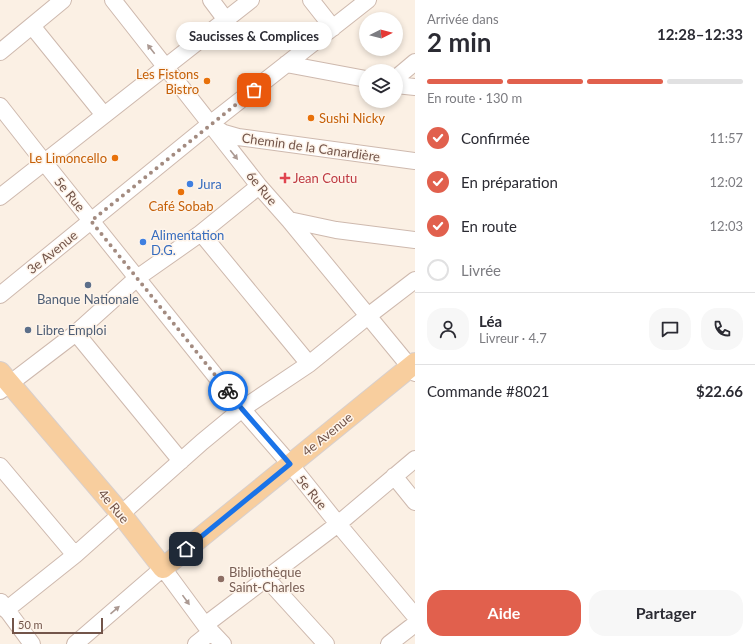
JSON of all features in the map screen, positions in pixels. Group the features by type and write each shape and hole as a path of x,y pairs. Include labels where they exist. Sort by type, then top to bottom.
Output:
{"main road":[{"name":"4e Avenue","path":"163,568 290,464 413,367"},
{"name":"4e Rue","path":"3,382 121,514 163,568"}],"street":[{"path":"0,52 62,0"},
{"name":"6e Rue","path":"113,0 259,186 368,316 413,367"},
{"path":"211,0 226,20"},
{"path":"0,197 251,0"},
{"path":"311,0 332,28"},
{"name":"3e Avenue","path":"0,295 210,124 368,0"},
{"path":"32,26 104,115"},
{"path":"403,72 415,62"},
{"path":"286,64 359,79"},
{"path":"403,86 415,87"},
{"name":"5e Rue","path":"0,106 242,409 290,464 415,616"},
{"name":"Chemin de la Canardière","path":"210,124 224,133 238,137 415,161"},
{"path":"3,382 76,333 137,278 201,233 259,186"},
{"path":"289,220 336,230 415,240"},
{"path":"201,233 309,364"},
{"path":"32,644 3,605 75,555 202,442 242,409 309,364 415,280"},
{"path":"76,333 181,461"},
{"path":"196,644 208,628 267,578 338,524 415,459"},
{"path":"0,466 75,555"},
{"path":"394,476 415,502"},
{"name":"4e Rue","path":"163,568 208,628 223,644"},
{"name":"4e Avenue","path":"75,644 163,568"},
{"path":"267,578 326,644"},
{"path":"389,644 415,624"}],"way so far":[{"path":"228,391 91,221 254,90"}],"place":[{"name":"Les Fistons Bistro","path":"207,81"},
{"name":"Saucisses & Complices","path":"254,90"},
{"name":"Sushi Nicky","path":"311,118"},
{"name":"Le Limoncello","path":"115,158"},
{"name":"Jean Coutu","path":"285,178"},
{"name":"Jura","path":"190,184"},
{"name":"Café Sobab","path":"181,192"},
{"name":"Alimentation D.G.","path":"143,242"},
{"name":"Banque Nationale","path":"88,285"},
{"name":"Libre Emploi","path":"28,330"},
{"name":"Bibliothèque Saint-Charles","path":"221,579"}],"route":[{"path":"186,549 290,464 228,391"}]}
